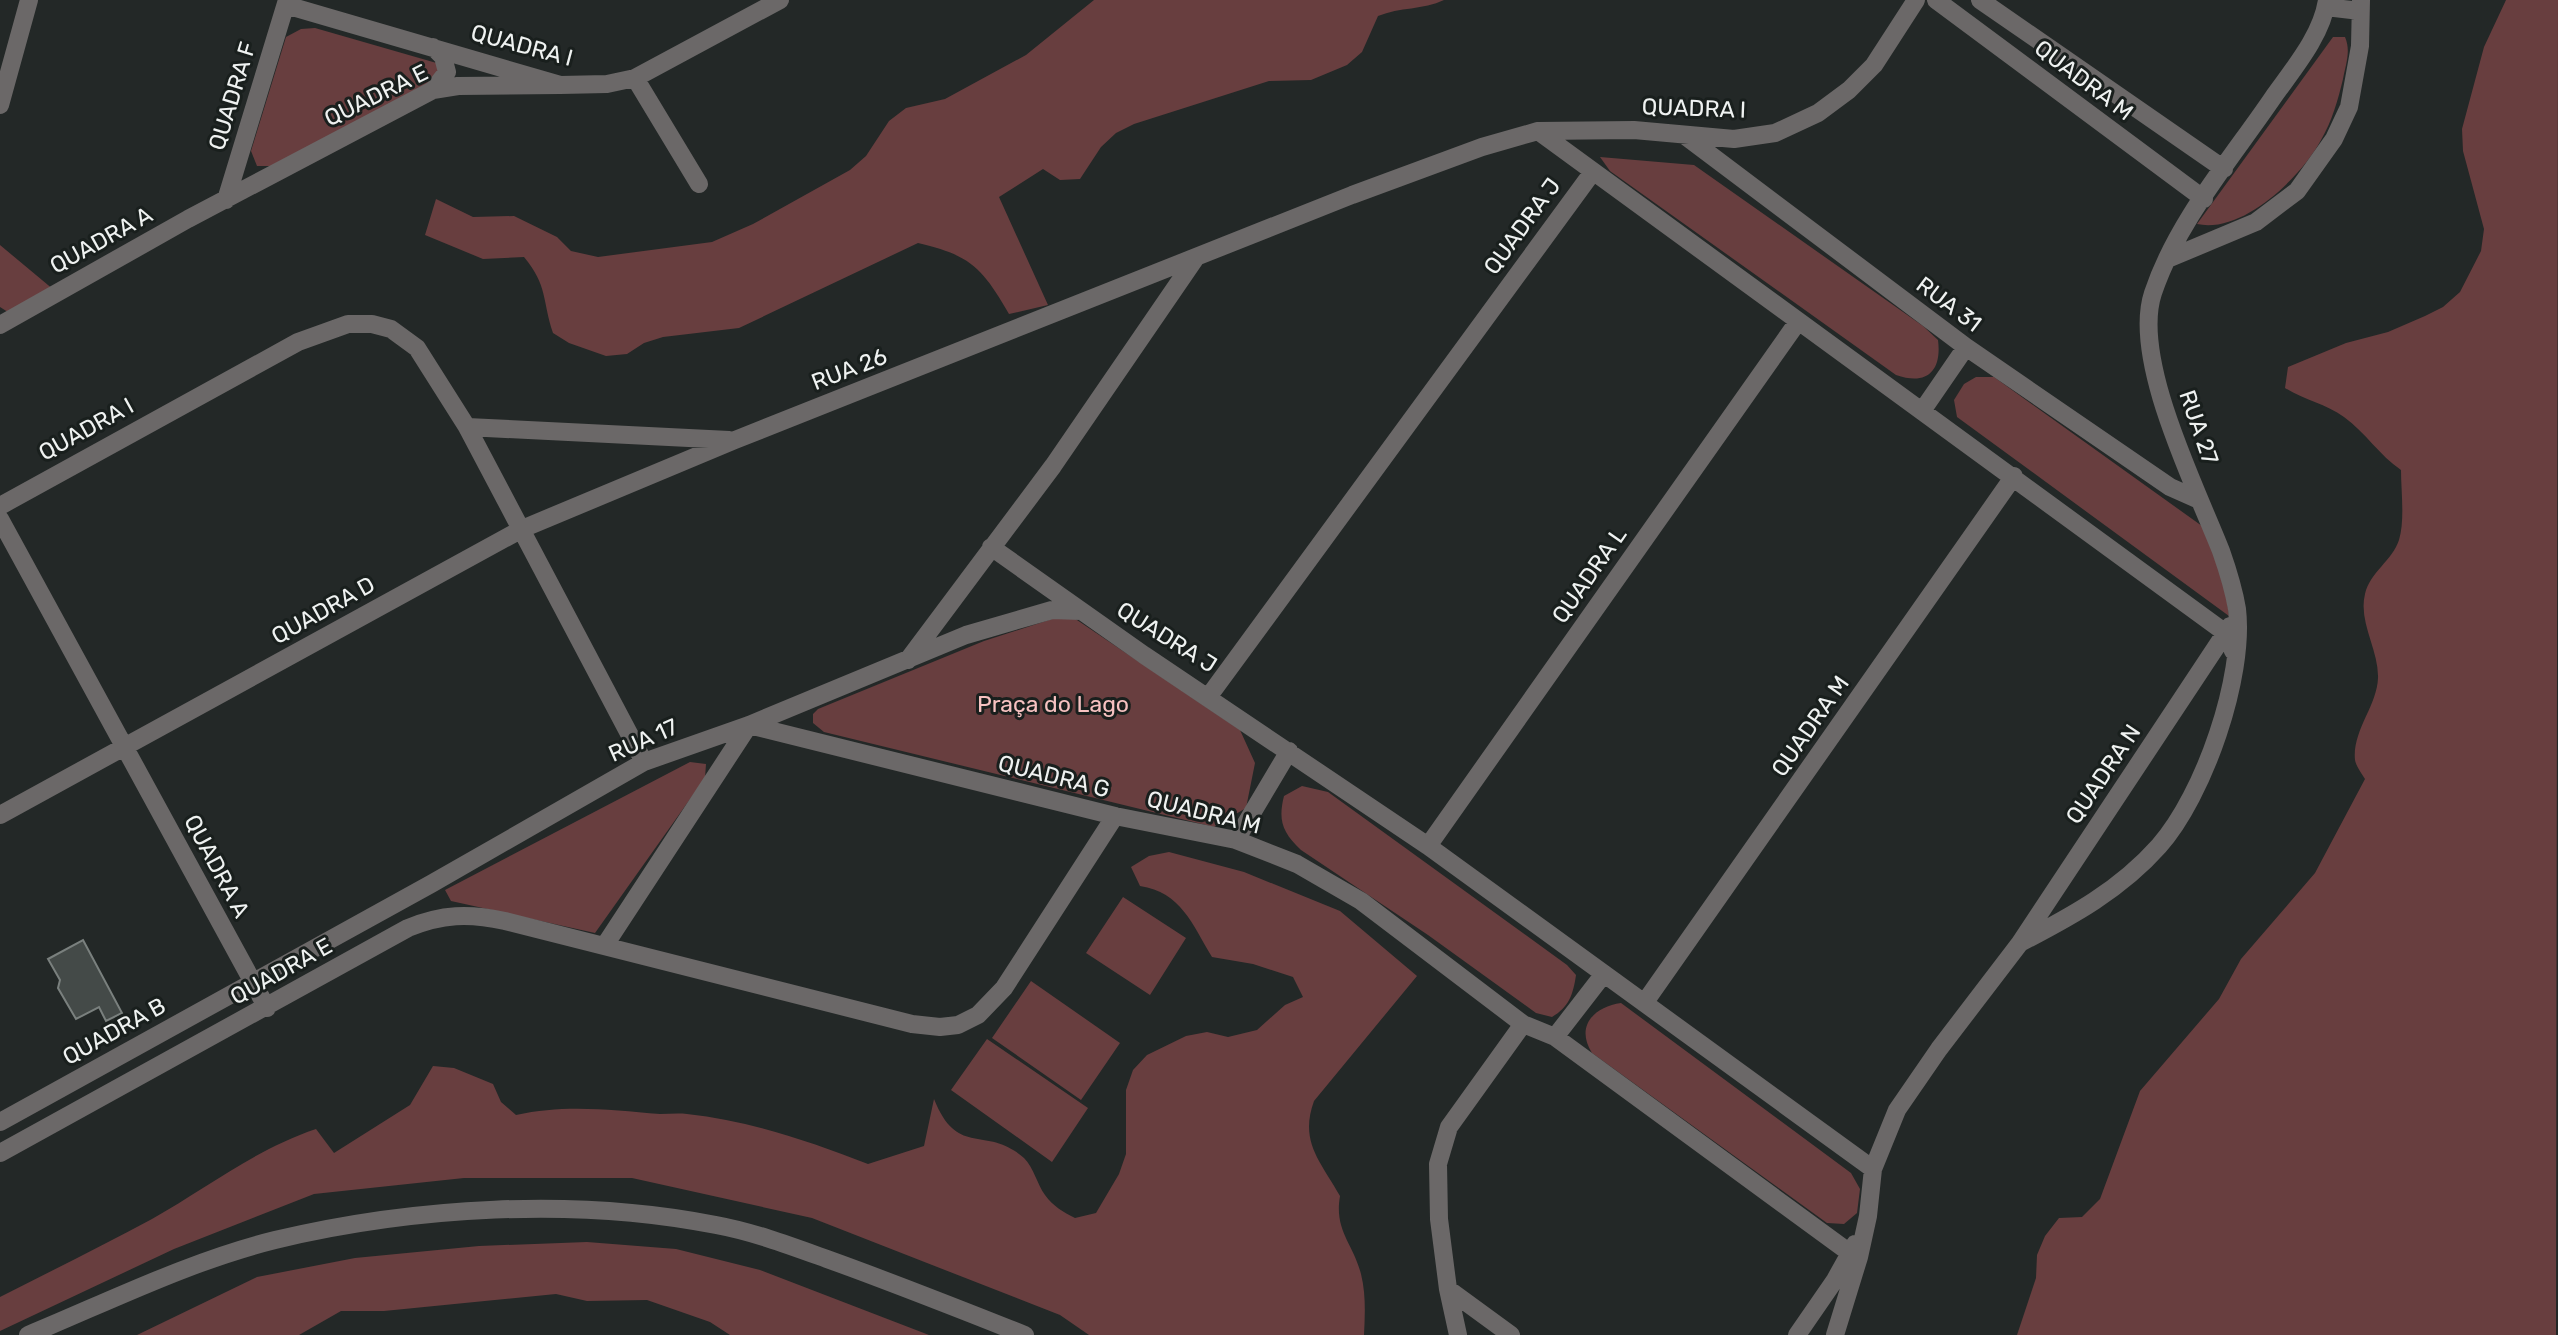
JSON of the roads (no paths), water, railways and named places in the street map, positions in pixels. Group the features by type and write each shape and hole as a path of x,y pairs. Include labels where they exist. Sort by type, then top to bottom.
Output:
{"street":[{"path":"0,105 29,0"},
{"name":"QUADRA I","path":"286,3 560,85 607,83 635,78 780,0"},
{"name":"QUADRA I","path":"1538,131 1634,130 1734,139 1775,133 1818,113 1849,90 1874,65 1916,0"},
{"name":"QUADRA M","path":"1936,0 2204,199"},
{"name":"QUADRA M","path":"1980,0 2224,169"},
{"name":"QUADRA F","path":"226,200 286,3"},
{"path":"2326,4 2360,5 2360,46 2349,107 2334,139 2297,191 2256,222 2170,258 2204,199 2306,51 2326,4"},
{"path":"433,47 443,57 447,72 433,90"},
{"path":"635,78 699,184"},
{"name":"QUADRA E","path":"226,200 433,90 457,86 560,85"},
{"path":"908,660 1053,466 1196,259 1365,190 1482,147 1538,131"},
{"name":"QUADRA J","path":"991,547 1209,696 1592,173 1538,131"},
{"name":"RUA 31","path":"1682,134 1966,347 2170,487 2197,499"},
{"path":"240,156 252,170 278,172"},
{"path":"1592,173 1797,323 1835,346 2227,634 2234,655 2224,718 2208,762 2187,806 2160,845 2118,886 2087,908 2020,943 1939,1049 1897,1111 1873,1169 1868,1216 1847,1301 1835,1335"},
{"name":"QUADRA A","path":"3,321 226,200"},
{"name":"RUA 27","path":"2170,258 2152,295 2149,348 2197,499 2221,552 2237,610 2234,655"},
{"name":"RUA 26","path":"522,529 735,440 1196,259"},
{"name":"QUADRA L","path":"1429,846 1797,323"},
{"name":"QUADRA I","path":"0,506 298,342 348,324 372,324 391,329 416,348 467,426"},
{"path":"1922,411 1966,347"},
{"path":"467,426 735,440"},
{"path":"467,426 644,762"},
{"name":"QUADRA M","path":"1645,1002 2014,476"},
{"path":"0,519 124,746"},
{"name":"QUADRA D","path":"0,816 522,529"},
{"name":"RUA 17","path":"251,981 431,884 644,762 749,725 967,635 1052,610 1081,611"},
{"path":"2227,634 2237,610"},
{"name":"QUADRA N","path":"2020,943 2227,634"},
{"path":"1209,696 1429,846 1873,1169"},
{"path":"605,945 749,725"},
{"name":"QUADRA G","path":"605,945 912,1024 940,1027 958,1025 978,1015 1003,988 1115,816 749,725"},
{"name":"QUADRA A","path":"124,746 267,1009"},
{"path":"1236,840 1289,751"},
{"name":"QUADRA M","path":"1115,816 1236,840 1297,864 1360,901 1523,1024 1555,1037 1850,1253"},
{"name":"QUADRA E","path":"0,1153 267,1009 408,928 448,915 474,914 605,945"},
{"path":"1555,1037 1603,975"},
{"name":"QUADRA B","path":"0,1122 251,981"},
{"path":"1458,1335 1448,1289 1439,1219 1438,1164 1449,1127 1523,1024"},
{"path":"28,1335 185,1270 274,1240 438,1214 525,1209 640,1212 718,1225 770,1239 892,1282 1025,1335"},
{"path":"1797,1335 1850,1253 1868,1216"},
{"path":"1448,1289 1511,1335"}],"park label":[{"name":"Praça do Lago","path":"1053,704"}]}
